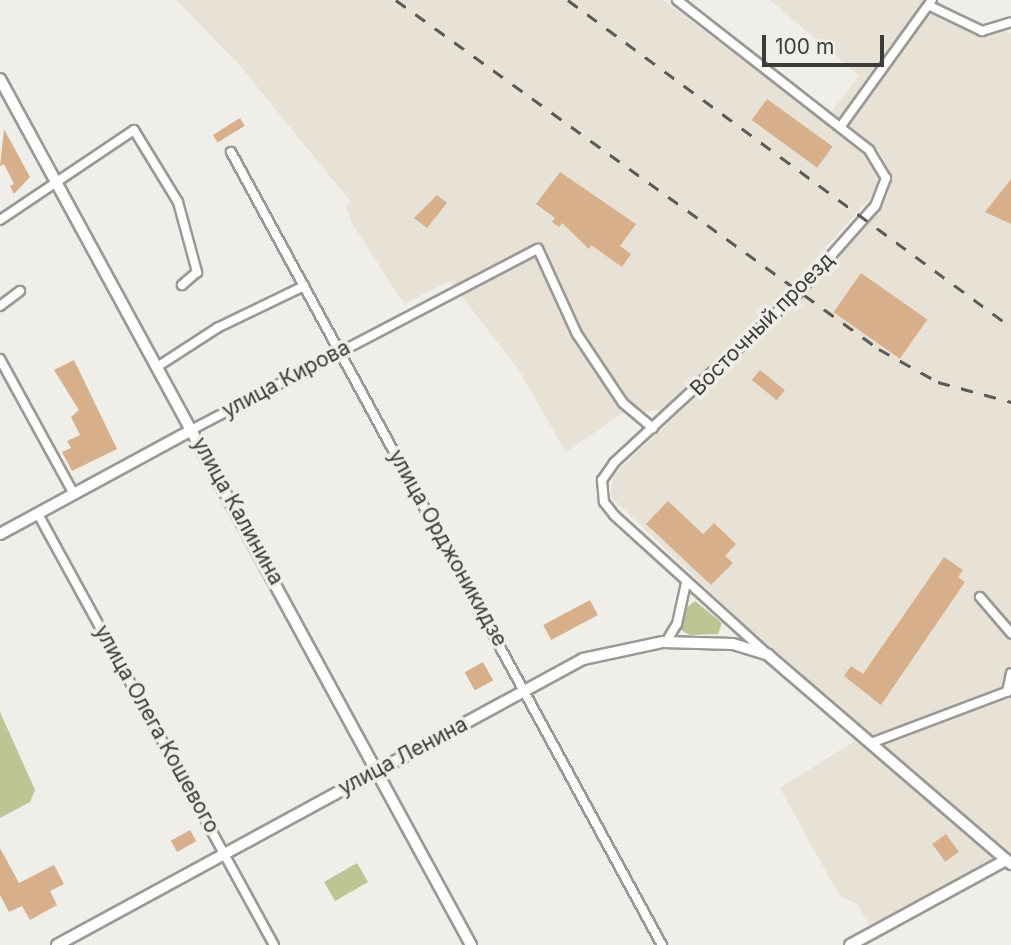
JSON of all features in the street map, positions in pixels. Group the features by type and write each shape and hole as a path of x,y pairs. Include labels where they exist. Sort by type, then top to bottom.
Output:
{"main road":[{"name":"улица Ленина","path":"57,945 378,769 603,651 666,642 726,643 768,655"},
{"path":"768,655 1009,862"}],"street":[{"name":"Восточный проезд","path":"677,0 841,126 880,163 886,178 882,197 762,329 606,472 602,496 614,515 768,655"},
{"path":"841,126 931,3 982,31 1011,22"},
{"name":"улица Калинина","path":"0,79 378,769 471,945"},
{"path":"0,220 134,130 178,202 197,272 182,285"},
{"name":"улица Орджоникидзе","path":"231,152 526,690 662,945"},
{"name":"улица Кирова","path":"0,534 338,350 538,249 577,334 622,402 653,428"},
{"path":"157,367 217,328 304,286"},
{"path":"0,306 20,291"},
{"path":"0,359 74,494"},
{"name":"улица Олега Кошевого","path":"38,514 274,945"},
{"path":"666,642 677,624 686,583"},
{"path":"980,597 1011,633"},
{"path":"871,743 1009,691 1011,673"},
{"path":"850,945 1009,862"}],"shaded area":[{"path":"176,0 663,0 855,145 875,169 878,189 761,320 662,410 621,414 566,452 518,369 450,281 404,304 353,225 346,207 351,202 237,62"},
{"path":"770,0 936,0 988,30 1000,26 1011,34 1011,856 740,620 610,496 614,474 795,305 888,195 891,174 880,152 832,111 859,76"},
{"path":"858,739 998,858 869,925 857,904 839,895 780,788"}],"green space":[{"path":"695,601 722,623 718,634 690,635 681,630 687,607"},
{"path":"0,712 35,790 30,802 0,818"},
{"path":"357,863 368,882 335,901 324,882"}],"building":[{"path":"767,99 833,147 817,168 752,120"},
{"path":"240,118 245,126 218,143 213,135"},
{"path":"4,129 30,177 14,194 10,186 14,184 4,164 0,166"},
{"path":"560,172 636,224 620,246 631,254 622,267 591,245 589,249 562,223 559,227 552,222 555,218 536,204"},
{"path":"1011,179 1011,224 985,212"},
{"path":"437,195 447,203 427,228 414,218"},
{"path":"861,273 927,319 900,359 833,312"},
{"path":"74,360 117,449 72,471 62,452 71,448 67,441 80,435 71,417 79,410 54,370"},
{"path":"760,370 785,390 777,400 752,380"},
{"path":"668,501 703,534 714,523 736,544 725,556 733,563 711,585 646,524"},
{"path":"944,557 963,570 958,577 965,582 881,705 844,676 851,666 863,674"},
{"path":"590,600 598,615 551,640 543,625"},
{"path":"483,662 493,680 475,691 465,672"},
{"path":"190,830 196,841 177,852 171,841"},
{"path":"946,834 959,852 945,862 932,844"},
{"path":"0,848 19,883 54,865 64,884 50,891 57,905 30,920 22,906 9,912 0,895"}],"railway":[{"path":"396,0 879,349 938,382 1011,402"},
{"path":"568,0 1011,327"}]}
